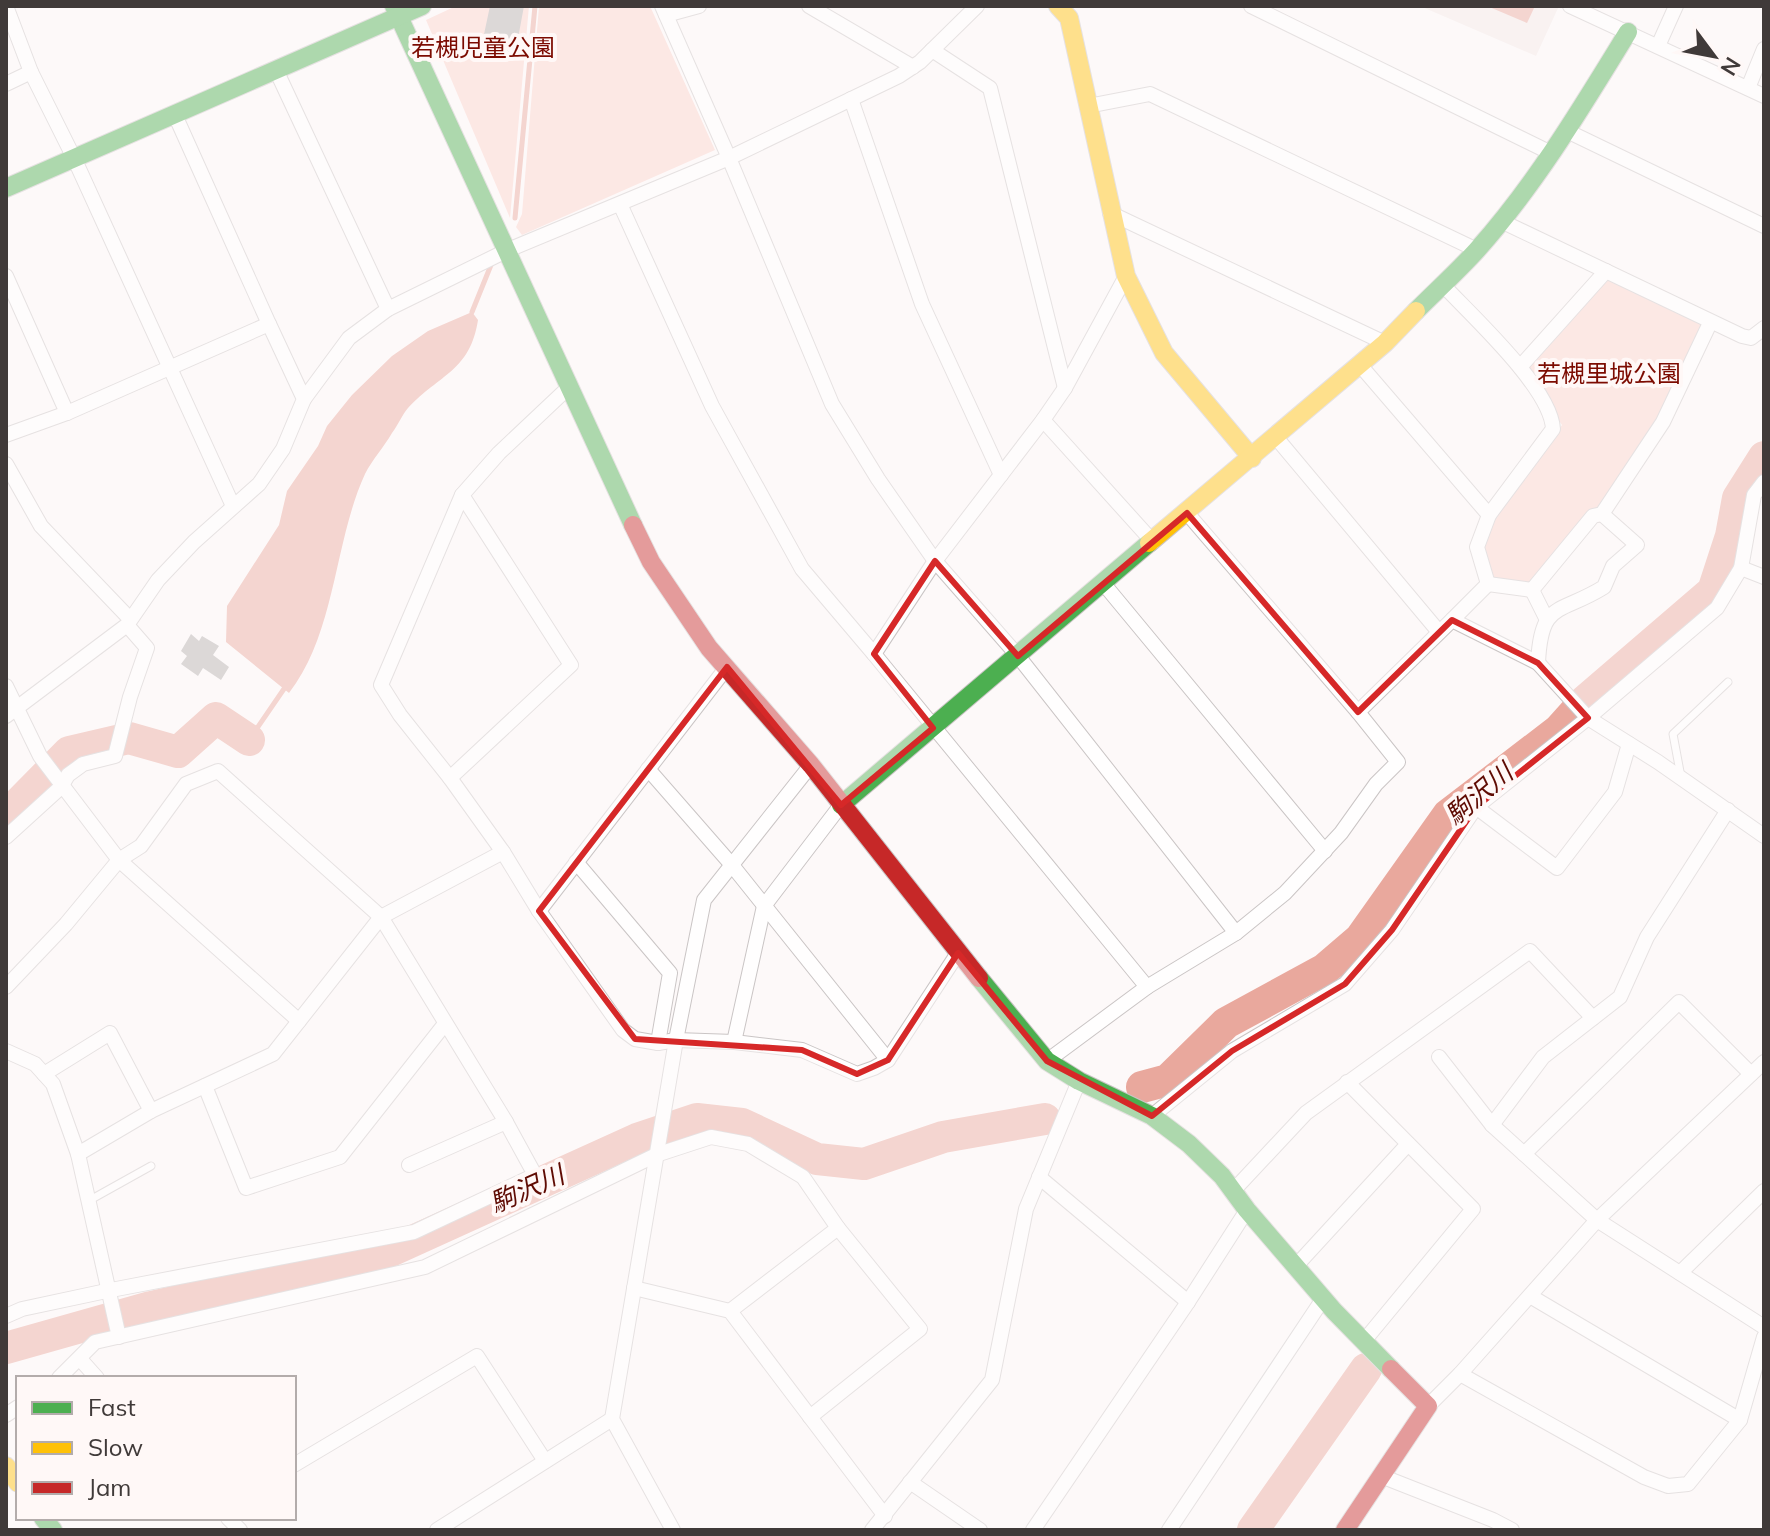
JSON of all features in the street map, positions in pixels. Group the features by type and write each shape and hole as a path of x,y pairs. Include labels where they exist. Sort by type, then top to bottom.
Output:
{"street":[{"path":"6,6 31,72 74,158 233,506"},
{"path":"6,188 276,70 396,11 422,6"},
{"path":"699,6 664,10 832,404 878,479 935,561 1018,656 1236,933"},
{"path":"809,6 913,67"},
{"path":"11,712 128,622 158,580 259,484 283,449 304,399 349,338 388,309 508,250 729,158 851,99 913,67 977,6"},
{"path":"1058,6 1069,18 1126,276 1164,353 1252,458"},
{"path":"1251,6 1551,153"},
{"path":"1570,6 1764,96"},
{"path":"1658,46 1676,6"},
{"path":"396,11 651,562 709,648 811,765 1047,1061 1079,1081 1152,1116 1189,1144 1222,1176 1323,1299 1428,1406"},
{"path":"734,1042 764,906 841,805 1385,343 1477,250 1501,221 1567,131 1628,32"},
{"path":"1748,88 1764,49"},
{"path":"932,50 990,88 1065,388"},
{"path":"276,70 388,309"},
{"path":"6,84 31,72"},
{"path":"1088,106 1150,94 1477,250"},
{"path":"851,99 922,304 1001,475"},
{"path":"175,115 304,399"},
{"path":"1567,131 1764,226"},
{"path":"620,204 712,406 802,569 1147,987"},
{"path":"1110,213 1385,343"},
{"path":"1501,221 1710,323 1751,338 1764,328"},
{"path":"1520,367 1606,271"},
{"path":"6,276 67,413"},
{"path":"874,654 935,561 1065,388 1126,276"},
{"path":"1443,285 1520,367 1552,417 1553,429 1489,515 1477,547 1488,584"},
{"path":"1532,590 1593,516 1602,514 1663,422 1710,323"},
{"path":"6,435 67,413 269,324"},
{"path":"1360,365 1489,515"},
{"path":"569,387 499,453 462,495 381,685 400,715 503,852 539,911 623,1030 635,1039 658,1043 676,1040 734,1042 802,1050 857,1074 888,1060 958,953"},
{"path":"1043,420 1153,542"},
{"path":"1274,435 1439,632"},
{"path":"6,464 41,526 128,622 147,648 115,756 83,764 68,775 6,837"},
{"path":"1152,1116 1232,1051 1345,984 1392,930 1476,807 1588,718 1717,608 1741,568 1754,495 1764,482"},
{"path":"450,778 571,665 462,495"},
{"path":"1047,1061 1147,987 1236,933 1285,893 1341,833 1376,784 1398,762 1187,513"},
{"path":"1538,663 1539,639 1546,618 1604,587 1613,566 1637,545 1602,514"},
{"path":"1741,568 1764,577"},
{"path":"1103,583 1325,851"},
{"path":"1488,584 1532,590"},
{"path":"1358,712 1488,584"},
{"path":"1532,590 1546,618"},
{"path":"1452,620 1538,663 1588,718 1764,836"},
{"path":"539,911 727,667"},
{"path":"6,686 11,712 59,783 119,860 299,1021"},
{"path":"1476,807 1557,868 1615,792 1629,744"},
{"path":"670,1529 612,1419 676,1040 704,900 811,765"},
{"path":"648,769 731,864 888,1060"},
{"path":"6,987 66,924 119,860 141,846 186,784 218,771 381,917 535,1175 414,1232 111,1296 22,1309 6,1316"},
{"path":"1492,1125 1543,1057 1620,997 1647,937 1728,810"},
{"path":"78,1154 151,1111 273,1054 381,917 503,852"},
{"path":"576,862 670,973 658,1043"},
{"path":"1233,1191 1306,1113 1530,951 1593,1018"},
{"path":"1524,1154 1679,1002 1751,1074"},
{"path":"205,1086 246,1188 340,1157 444,1025"},
{"path":"44,1074 110,1033 151,1111"},
{"path":"6,1051 35,1064 53,1084 78,1154 119,1332"},
{"path":"1439,1057 1492,1125 1597,1220 1764,1327"},
{"path":"1345,1530 1428,1406 1597,1220 1764,1062"},
{"path":"872,1530 992,1380 1026,1209 1079,1081"},
{"path":"1347,1082 1473,1209 1364,1341"},
{"path":"409,1165 506,1122"},
{"path":"61,1376 95,1342 119,1332 425,1267 656,1151 711,1137 748,1144 803,1177 838,1228 920,1329 810,1417"},
{"path":"1295,1267 1408,1144"},
{"path":"1039,1177 1188,1302"},
{"path":"1680,1273 1764,1191"},
{"path":"1033,1530 1247,1210"},
{"path":"730,1311 838,1228"},
{"path":"634,1288 730,1311 885,1516"},
{"path":"1530,1296 1740,1420"},
{"path":"1169,1530 1323,1299"},
{"path":"1460,1374 1644,1477 1668,1486 1688,1484 1740,1420 1764,1337"},
{"path":"296,1464 477,1356 545,1461"},
{"path":"80,1359 95,1376"},
{"path":"437,1530 612,1419"},
{"path":"1381,1476 1512,1530"},
{"path":"910,1482 980,1530"}],"lane":[{"path":"1682,779 1673,734 1728,682"},
{"path":"90,1200 151,1166"}],"highlighted area":[{"path":"1187,513 1358,712 1452,620 1538,663 1588,718 1476,807 1392,930 1345,984 1232,1051 1152,1116 1047,1061 958,953 888,1060 857,1074 802,1050 635,1039 539,911 727,667 841,805 933,728 874,654 935,561 1018,656"}],"shaded area":[{"path":"1420,6 1559,6 1536,56"},
{"path":"1487,6 1535,6 1527,23"},
{"path":"472,312 478,320 474,337 461,361 408,408 365,474 347,528 326,615 304,669 289,693 226,642 227,606 279,525 287,491 318,446 327,426 352,395 392,356 428,331"}],"green space":[{"name":"若槻児童公園","path":"456,6 529,6 510,218 426,20"},
{"path":"539,6 650,6 715,150 522,235 516,227 522,214"},
{"name":"若槻里城公園","path":"1617,278 1700,318 1706,330 1630,469 1532,590 1497,583 1481,551 1495,514 1562,425 1527,376 1529,362 1606,279"}],"building":[{"path":"490,6 524,6 514,60 489,56 488,41 483,39"},
{"path":"191,634 199,641 202,636 219,646 213,655 229,667 221,680 203,668 198,676 181,664 187,656 181,651"}],"waterway":[{"path":"515,218 535,6"},
{"path":"472,312 491,265"},
{"name":"駒沢川","path":"1142,1087 1168,1080 1226,1023 1325,969 1360,939 1448,815 1559,730 1585,701 1713,591 1731,536 1738,498 1764,457"},
{"path":"249,740 288,683"},
{"path":"6,816 69,752 129,738 178,752 216,718 249,740"},
{"name":"駒沢川","path":"6,1348 151,1307 384,1254 637,1139 697,1119 742,1124 817,1159 864,1164 943,1137 1045,1119"},
{"path":"1253,1530 1366,1369"}],"traffic: fast":[{"path":"394,6 633,525"},
{"path":"6,188 422,6"},
{"path":"1416,311 1477,250 1519,199 1628,32"},
{"path":"841,805 1149,543"},
{"path":"979,978 1047,1061 1079,1081 1152,1116 1189,1144 1222,1176 1247,1210 1334,1311 1391,1369"},
{"path":"45,1520 53,1530"}],"traffic: slow":[{"path":"1058,6 1069,18 1126,276 1164,353 1252,458"},
{"path":"1149,543 1385,343 1416,311"},
{"path":"6,1466 16,1480"}],"traffic: jam":[{"path":"633,525 651,562 709,648 811,765 979,978"},
{"path":"1345,1530 1428,1406 1391,1369"}]}
